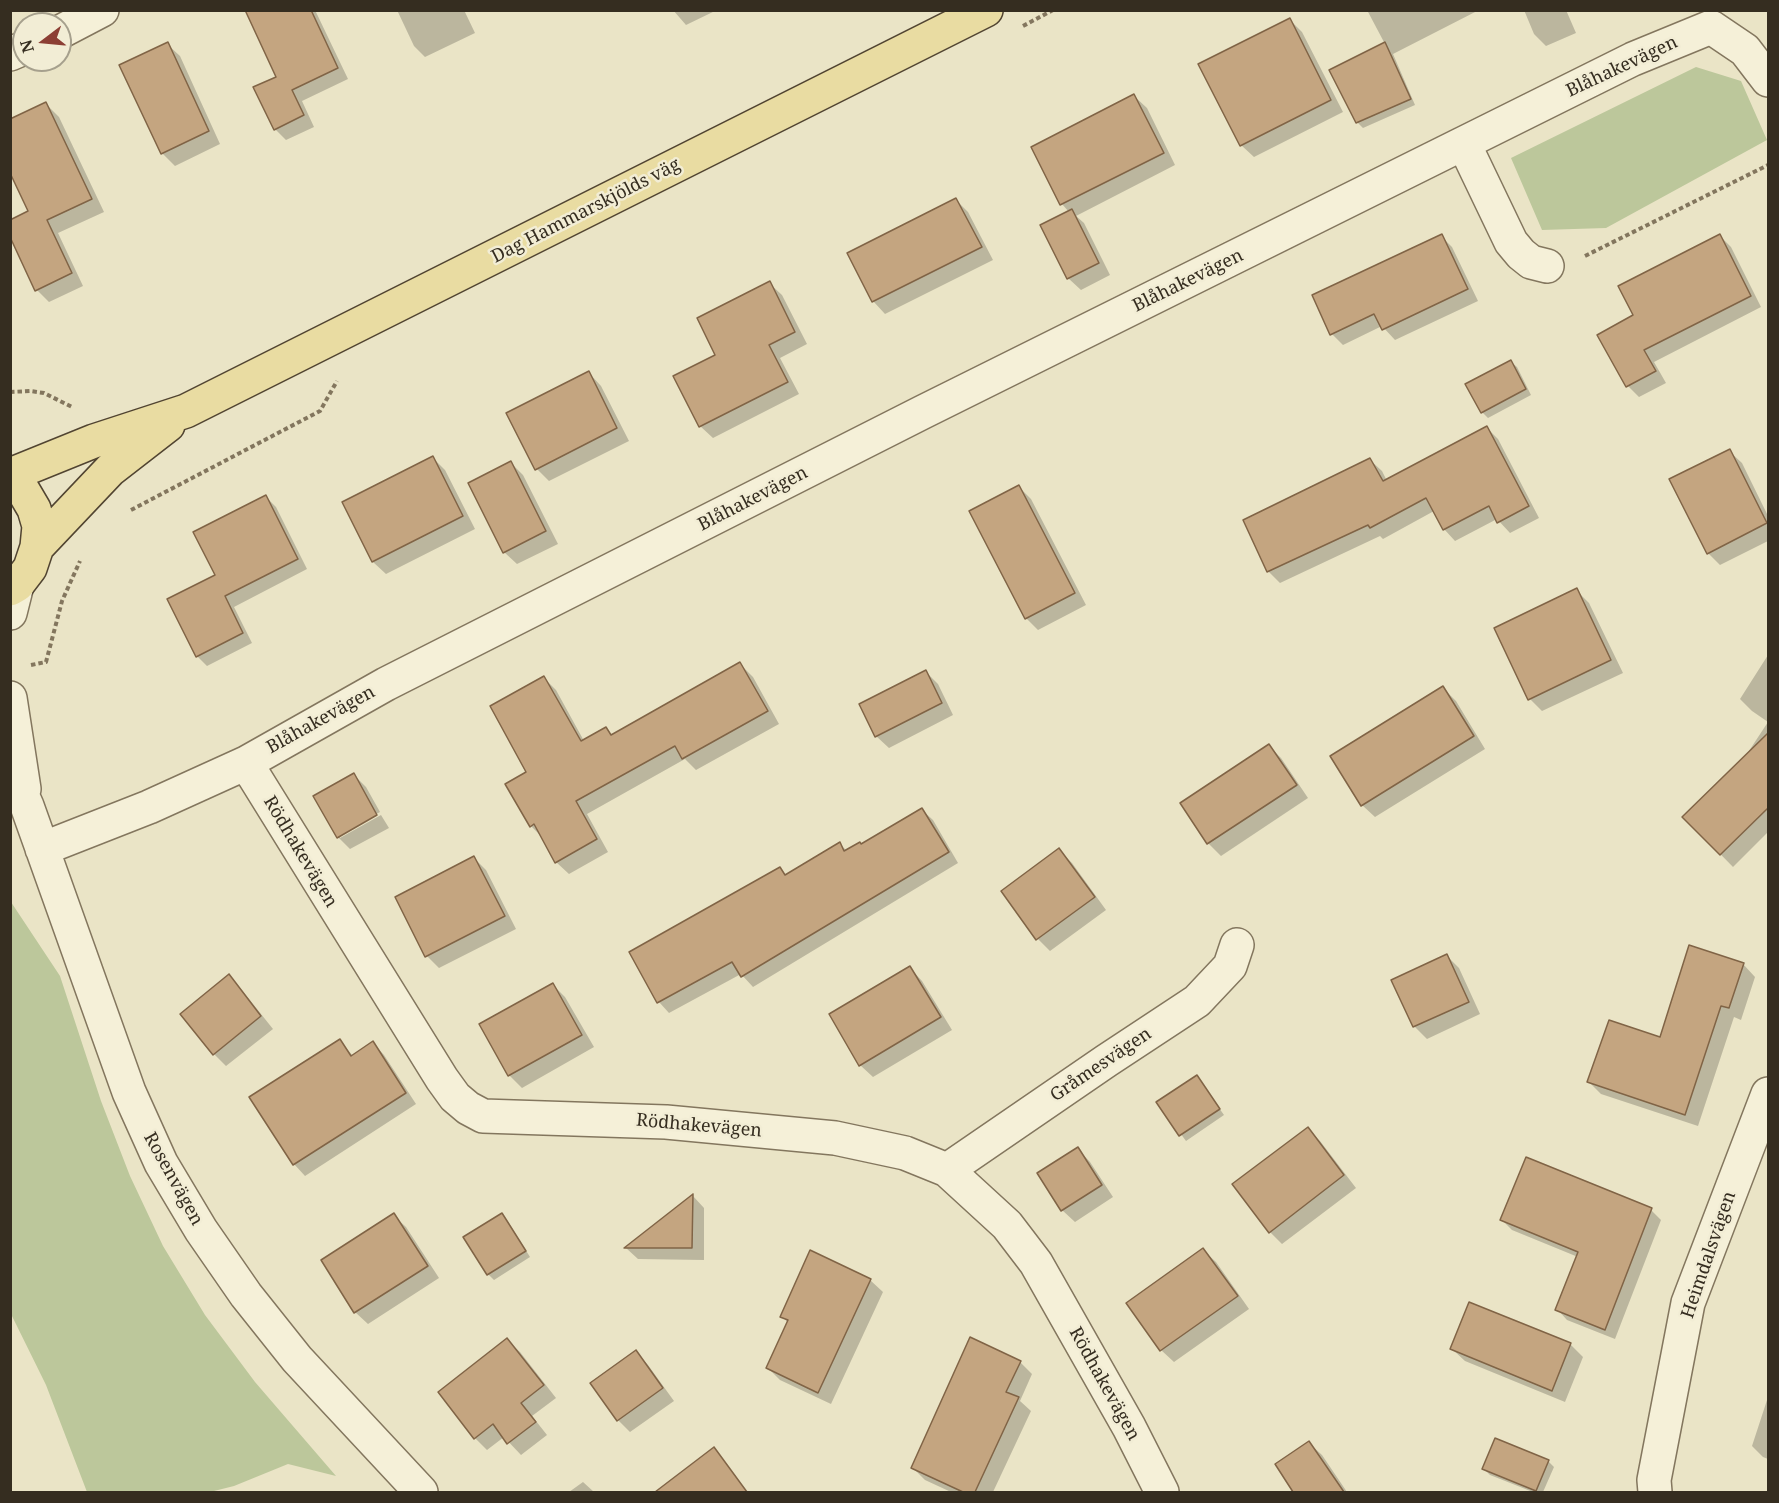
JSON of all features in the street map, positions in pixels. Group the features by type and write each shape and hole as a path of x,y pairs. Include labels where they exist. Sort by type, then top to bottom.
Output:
{"main road":[{"name":"Dag Hammarskjölds väg","path":"13,596 30,568 37,547 39,526 34,509 24,492 10,477 94,441 186,411 986,10"},
{"name":"Dag Hammarskjölds väg","path":"37,547 110,470 186,411"}],"street":[{"path":"72,26 102,10"},
{"name":"Blåhakevägen","path":"42,849 149,807 246,763 386,684 1633,59 1711,27 1744,50 1768,80"},
{"path":"1464,144 1511,242 1530,262 1547,266"},
{"name":"Rosenvägen","path":"10,698 27,806"},
{"name":"Rödhakevägen","path":"246,763 442,1079 455,1097 468,1108 483,1116 666,1122 835,1138 905,1154 947,1170 1007,1225 1036,1263 1129,1427 1162,1492"},
{"name":"Rosenvägen","path":"10,768 27,806 129,1092 161,1163 201,1230 297,1359 421,1492"},
{"name":"Gråmesvägen","path":"947,1170 1197,1001 1230,966 1237,945"},
{"name":"Heimdalsvägen","path":"1654,1492 1654,1479 1688,1303 1768,1094"}],"path":[{"path":"1547,266 1572,263 1768,165"}],"green space":[{"path":"1696,67 1741,81 1767,140 1606,228 1542,230 1511,158"},
{"path":"11,902 60,976 101,1101 130,1176 163,1246 205,1315 255,1382 336,1476 288,1464 234,1486 210,1492 87,1492 46,1385 11,1314"}],"building":[{"path":"245,10 311,10 338,68 292,90 304,115 274,130 253,87 276,77"},
{"path":"1290,18 1331,100 1240,146 1198,64"},
{"path":"168,42 209,131 161,154 119,65"},
{"path":"1385,42 1411,99 1356,123 1329,70"},
{"path":"1134,94 1164,153 1060,205 1031,147"},
{"path":"46,102 92,199 47,220 72,273 35,291 10,237 10,220 28,211 10,173 10,119"},
{"path":"956,198 982,247 872,302 847,253"},
{"path":"1072,209 1099,263 1067,279 1040,225"},
{"path":"1442,234 1468,289 1382,330 1374,314 1330,335 1312,295"},
{"path":"1720,234 1751,296 1644,350 1656,371 1626,387 1597,335 1633,315 1618,286"},
{"path":"770,281 795,332 769,345 788,382 699,427 673,376 715,355 697,318"},
{"path":"1511,360 1526,389 1481,413 1465,384"},
{"path":"589,371 617,428 535,470 506,413"},
{"path":"1487,426 1529,506 1497,523 1489,506 1443,530 1426,498 1370,528 1368,525 1267,572 1243,520 1370,458 1383,481"},
{"path":"1730,449 1767,523 1707,554 1669,479"},
{"path":"433,456 463,516 372,562 342,502"},
{"path":"511,461 546,531 503,553 468,483"},
{"path":"1019,485 1075,593 1025,619 969,511"},
{"path":"266,495 298,559 225,596 243,633 196,657 167,599 215,575 193,532"},
{"path":"1577,588 1611,660 1528,700 1494,628"},
{"path":"740,662 768,711 682,759 675,746 576,801 597,839 555,863 534,824 530,827 505,784 526,772 490,706 544,676 581,741 606,727 611,735"},
{"path":"926,670 942,703 875,737 859,704"},
{"path":"1443,686 1474,736 1361,806 1330,756"},
{"path":"1768,733 1768,808 1720,855 1682,817"},
{"path":"1269,744 1297,785 1207,844 1180,803"},
{"path":"354,773 377,815 337,838 313,796"},
{"path":"922,808 949,852 741,977 732,962 657,1003 629,952 780,867 785,875 840,842 844,851 860,842 861,844"},
{"path":"1059,848 1095,897 1036,940 1001,891"},
{"path":"474,856 505,916 425,957 395,897"},
{"path":"1689,945 1744,963 1729,1008 1721,1006 1685,1115 1587,1082 1609,1020 1660,1037"},
{"path":"1447,954 1469,1002 1413,1027 1391,980"},
{"path":"910,966 941,1017 859,1066 829,1014"},
{"path":"229,974 261,1016 213,1055 180,1014"},
{"path":"553,983 582,1035 508,1076 479,1024"},
{"path":"340,1039 351,1056 373,1041 406,1093 293,1165 249,1097"},
{"path":"1197,1075 1220,1109 1179,1136 1156,1102"},
{"path":"1308,1127 1344,1175 1269,1233 1232,1184"},
{"path":"1078,1147 1102,1185 1061,1211 1037,1173"},
{"path":"1526,1157 1652,1208 1605,1330 1555,1310 1578,1252 1500,1220"},
{"path":"693,1194 692,1248 624,1248"},
{"path":"394,1213 428,1266 354,1313 321,1260"},
{"path":"502,1213 526,1251 487,1275 463,1237"},
{"path":"1203,1248 1238,1296 1160,1351 1126,1303"},
{"path":"810,1250 871,1279 818,1393 766,1368 788,1320 780,1317"},
{"path":"1469,1302 1571,1343 1552,1391 1450,1349"},
{"path":"970,1337 1021,1361 1006,1392 1019,1397 975,1492 963,1492 911,1468"},
{"path":"507,1338 544,1385 521,1403 536,1422 507,1444 493,1424 474,1439 438,1392"},
{"path":"636,1350 663,1388 617,1421 590,1383"},
{"path":"1495,1438 1549,1460 1536,1491 1482,1469"},
{"path":"1309,1441 1344,1492 1293,1492 1275,1464"},
{"path":"714,1447 747,1492 655,1492"}]}
